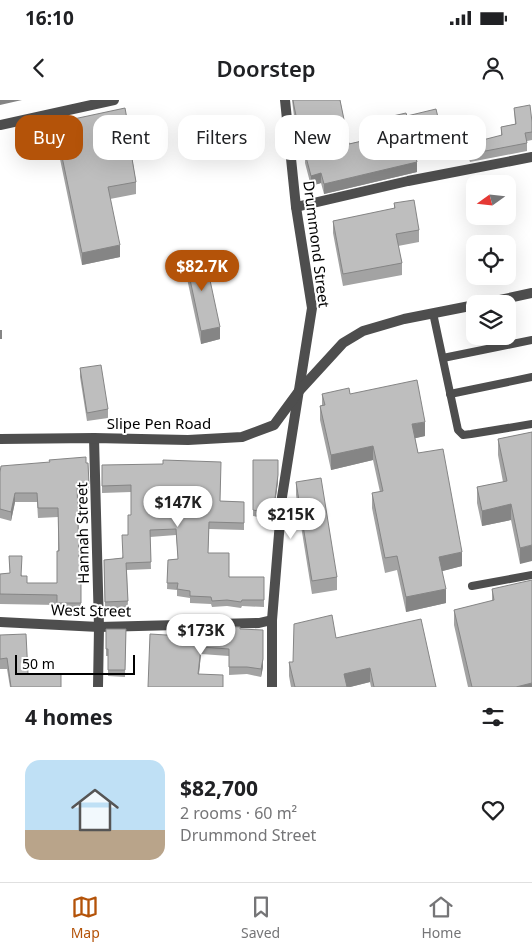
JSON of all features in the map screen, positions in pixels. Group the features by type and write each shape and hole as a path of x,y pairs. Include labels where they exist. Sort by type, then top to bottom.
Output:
{"street":[{"path":"0,125 114,100"},
{"name":"Drummond Street","path":"272,687 272,620 282,497 312,308 296,206 284,100"},
{"path":"296,206 408,181 532,158"},
{"path":"516,296 532,293"},
{"path":"299,391 343,343 363,331 404,319 466,307"},
{"name":"Slipe Pen Road","path":"0,439 188,440 242,437 274,425 299,391"},
{"name":"Hannah Street","path":"94,438 99,627 98,687"},
{"name":"West Street","path":"0,622 99,627 259,623 272,620"}],"lane":[{"path":"432,313 458,430 463,435 532,424"},
{"path":"443,358 532,340"},
{"path":"450,394 532,377"},
{"path":"472,586 532,575"}],"building":[{"path":"293,100 340,100 343,115 296,115"},
{"path":"530,105 532,132 525,133 527,143 486,151 486,139 502,135 501,127 516,124 514,108"},
{"path":"125,108 126,115 93,115 93,160 132,160 136,182 108,187 120,245 82,253 63,160 83,160 83,117"},
{"path":"436,109 437,115 411,115"},
{"path":"359,142 359,160 416,160 417,162 324,184 321,173 311,176 307,160 349,160 349,144"},
{"path":"414,200 419,230 396,234 402,263 343,274 333,221 395,208 394,203"},
{"path":"204,252 220,327 201,331 185,256"},
{"path":"101,365 108,409 87,413 80,368"},
{"path":"417,380 425,422 412,424 418,453 443,449 462,552 439,557 446,589 406,597 397,556 385,558 372,493 383,491 373,446 331,455 320,406 325,405 322,394 349,388 350,394"},
{"path":"532,432 532,545 520,548 511,504 482,511 477,487 507,481 498,439"},
{"path":"86,457 89,484 77,483 81,603 57,603 57,595 0,594 0,574 10,573 9,556 22,556 21,576 27,576 27,583 57,583 57,551 59,551 58,508 38,508 37,493 15,493 11,512 0,509 1,466"},
{"path":"163,460 221,462 220,501 244,502 244,523 209,522 208,553 229,553 229,577 264,577 264,600 242,600 241,602 227,600 212,601 211,597 190,596 190,591 177,589 178,583 167,583 168,560 178,559 176,529 150,530 151,562 126,563 128,601 105,602 104,560 123,558 122,535 128,535 128,515 131,515 131,485 102,486 102,465 163,464"},
{"path":"253,460 278,460 273,514 253,510"},
{"path":"321,478 337,577 312,581 296,482"},
{"path":"532,580 532,683 516,687 472,687 454,610 494,600 492,589"},
{"path":"332,615 336,638 421,619 436,687 374,687 370,668 344,674 347,687 295,687 289,662 293,662 294,624"},
{"path":"218,626 263,630 261,669 229,667 229,649 201,647 198,674 223,675 223,687 148,687 150,634 199,637 200,629 218,630"},
{"path":"106,629 126,629 125,670 108,670"},
{"path":"26,634 28,674 61,674 61,687 11,687 7,658 0,659 0,635"}]}
